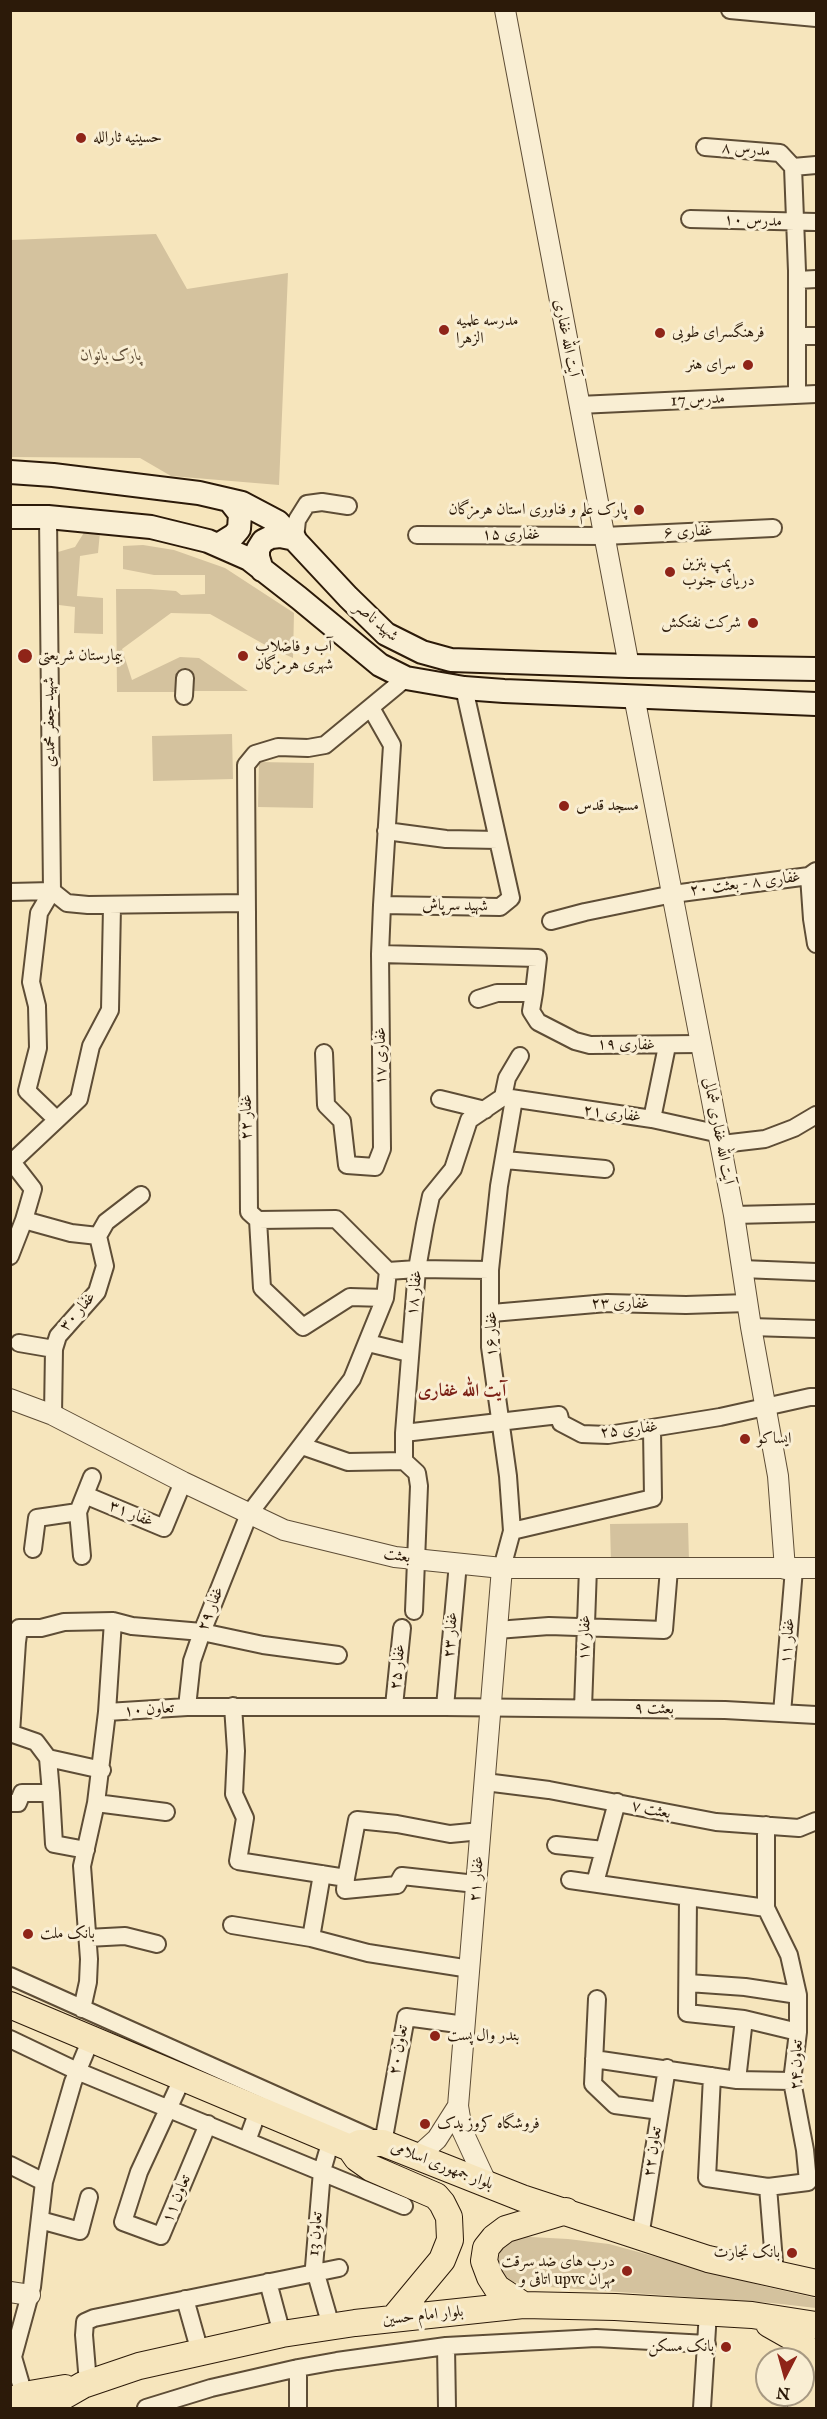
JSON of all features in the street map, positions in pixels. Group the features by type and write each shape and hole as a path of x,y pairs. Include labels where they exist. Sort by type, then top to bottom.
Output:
{"main road":[{"name":"شهید ناصر","path":"10,472 187,492 230,500 263,512 278,522 386,634 422,652 451,660 816,669"},
{"path":"218,545 239,529 240,514 230,500"},
{"name":"شهید ناصر","path":"10,517 48,517 151,527 218,545 249,560 380,665 406,678 464,688 816,704"},
{"path":"262,570 258,557 262,541 280,536 295,539"},
{"path":"10,2005 340,2144 364,2163 373,2182 436,2196 447,2210 451,2232 447,2249 442,2260 393,2319"},
{"name":"بلوار جمهوری اسلامی","path":"340,2144 383,2143 487,2184 708,2259 816,2283"},
{"path":"524,2305 497,2288 484,2261 486,2248 506,2229 566,2211"},
{"name":"بلوار امام حسین","path":"39,2403 139,2366 282,2334 331,2326 524,2305 708,2312 816,2325"},
{"path":"747,2315 799,2341 806,2348 813,2362 813,2380 801,2409"},
{"path":"39,2403 86,2384"}],"street":[{"name":"آیت الله غفاری","path":"505,10 629,666"},
{"path":"730,10 816,18"},
{"name":"مدرس ۸","path":"705,147 780,153 793,167 816,165"},
{"path":"793,167 797,280 797,395"},
{"name":"مدرس ۱۰","path":"690,219 816,222"},
{"path":"797,280 816,279"},
{"path":"797,336 816,336"},
{"name":"مدرس 17","path":"579,405 816,394"},
{"path":"295,539 297,520 307,504 322,502 348,506"},
{"name":"شهید جعفر محمدی","path":"48,517 52,891 39,913 31,982 37,1006 38,1048 27,1091 56,1119"},
{"name":"غفاری ۶","path":"604,536 773,528"},
{"name":"غفاری ۱۵","path":"417,535 604,536"},
{"path":"184,696 186,678"},
{"name":"غفار ۲۲","path":"385,1298 350,1297 303,1327 262,1288 258,1220 249,1212 248,1188 246,765 255,754 278,747 308,748 325,745 406,678"},
{"name":"شهید سرپاش","path":"382,905 500,908 511,898 464,688"},
{"name":"آیت الله غفاری شمالی","path":"634,696 700,1044 721,1139 778,1476 790,1569"},
{"path":"371,708 392,745 380,954"},
{"path":"386,831 446,838 498,840"},
{"path":"814,876 812,919 816,944"},
{"name":"غفاری ۸ - بعثت ۲۰","path":"673,894 814,876"},
{"path":"10,892 52,891 67,903 112,906 246,903"},
{"path":"550,921 673,894"},
{"path":"10,1256 33,1189 11,1162 79,1099 91,1046 110,1010 112,906"},
{"name":"غفاری ۱۹","path":"380,954 538,958 531,1011 538,1022 575,1041 590,1045 700,1044"},
{"name":"غفاری ۱۷","path":"324,1053 326,1105 342,1121 347,1165 375,1167 382,1149 380,954"},
{"path":"478,999 497,993 534,993"},
{"path":"652,1119 667,1046"},
{"path":"509,1098 507,1078 520,1056"},
{"name":"غفاری ۲۱","path":"509,1098 652,1119 721,1139 765,1139 794,1128 816,1115"},
{"name":"غفار ۱۸","path":"404,1461 404,1433 417,1269 431,1196 453,1169 469,1120 509,1098"},
{"name":"غفار ۱۶","path":"502,1568 512,1531 508,1476 490,1347 492,1313 490,1270 499,1186 505,1160 509,1098"},
{"path":"440,1099 485,1110"},
{"path":"505,1160 605,1169"},
{"path":"24,1220 71,1233 98,1236 106,1222 141,1195"},
{"path":"734,1215 816,1213"},
{"path":"258,1220 336,1219 388,1271 490,1270"},
{"name":"غفار ۳۰","path":"53,1415 54,1348 58,1336 97,1292 105,1266 98,1236"},
{"path":"742,1269 816,1272"},
{"path":"249,1514 352,1379 385,1298 388,1271"},
{"name":"غفاری ۲۳","path":"492,1313 607,1303 686,1305 748,1303"},
{"path":"751,1327 816,1329"},
{"path":"19,1343 54,1348"},
{"path":"368,1343 410,1353"},
{"name":"غفاری ۲۵","path":"500,1422 559,1415 561,1424 582,1434 608,1435 652,1429 810,1396 816,1397"},
{"name":"بعثت","path":"10,1399 53,1415 183,1482 284,1530 395,1557 502,1568 816,1568"},
{"path":"404,1433 500,1422"},
{"path":"512,1531 653,1498 652,1429"},
{"path":"302,1446 348,1462 404,1461 417,1473 419,1486 414,1611"},
{"path":"82,1556 78,1512 92,1477"},
{"name":"غفار ۳۱","path":"85,1495 164,1528 183,1482"},
{"path":"33,1549 37,1518 78,1512"},
{"name":"غفار ۲۹","path":"187,1707 192,1661 249,1514"},
{"name":"غفار ۲۳","path":"445,1707 458,1563"},
{"name":"غفار ۲۱","path":"487,2184 462,2130 458,2106 502,1568"},
{"name":"غفار ۱۷","path":"583,1708 588,1568"},
{"path":"497,1630 549,1626 664,1630 669,1569"},
{"name":"غفار ۱۱","path":"782,1713 790,1569"},
{"path":"107,1712 113,1621"},
{"path":"86,1850 54,1844 48,1758 36,1742 11,1733 14,1642 19,1628 42,1628 64,1622 113,1621 132,1626 202,1632 263,1645 338,1655"},
{"name":"غفار ۲۵","path":"394,1706 402,1628"},
{"path":"233,1706 236,1751 234,1794 245,1818 238,1861 346,1878"},
{"name":"تعاون ۱۰","path":"82,2009 88,1982 82,1866 102,1770 107,1712 233,1706 491,1708"},
{"name":"بعثت ۹","path":"491,1708 583,1708 816,1715"},
{"path":"48,1758 102,1770"},
{"name":"بعثت ۷","path":"485,1782 549,1790 716,1822 799,1828 816,1821"},
{"path":"10,1803 18,1803 22,1793 51,1793"},
{"path":"595,1883 616,1802"},
{"path":"96,1803 166,1812"},
{"path":"476,1884 402,1876 396,1886 345,1890 357,1820 397,1824 450,1834 481,1831"},
{"name":"تعاون ۲۴","path":"765,1825 766,1908 789,1955 798,1995 798,2032 792,2081 811,2150 808,2182 768,2187"},
{"path":"556,1845 604,1850"},
{"path":"311,1938 322,1874"},
{"path":"570,1880 766,1908"},
{"path":"688,1898 687,2013 744,2019 798,2032"},
{"path":"232,1925 311,1938 368,1953 470,1969"},
{"path":"87,1938 124,1936 157,1944"},
{"path":"10,1976 383,2143"},
{"path":"688,1983 746,1987 798,1995"},
{"path":"597,1999 593,2084 615,2105 660,2111"},
{"name":"تعاون ۲۰","path":"383,2143 406,2017 465,2025"},
{"path":"737,2080 744,2019"},
{"path":"10,2039 77,2071 322,2171 373,2182 404,2206"},
{"path":"39,2403 12,2358 20,2294 40,2220 44,2182 77,2071 91,2039"},
{"path":"594,2059 737,2080 792,2081"},
{"name":"تعاون ۲۲","path":"640,2236 667,2068"},
{"path":"712,2076 707,2178 768,2187 776,2274"},
{"path":"170,2109 183,2079"},
{"path":"417,2157 437,2139 458,2106"},
{"name":"تعاون ۱۱","path":"170,2109 139,2172 123,2222 161,2236 208,2124"},
{"path":"248,2141 258,2110"},
{"name":"تعاون 13","path":"331,2326 314,2267 322,2171 340,2144"},
{"path":"10,2165 44,2182"},
{"path":"40,2220 80,2231 89,2197"},
{"path":"86,2384 85,2322 94,2318 339,2268"},
{"path":"268,2282 282,2334"},
{"path":"185,2299 200,2352"},
{"path":"702,2409 708,2312"},
{"path":"146,2409 211,2388 298,2368 446,2346 596,2338 707,2344"},
{"path":"446,2346 447,2409"},
{"path":"298,2368 298,2409"}],"green space":[{"name":"پارک بانوان","path":"156,234 187,289 288,273 279,485 171,476 140,458 11,457 11,240"},
{"path":"85,531 100,532 98,553 80,556 77,596 103,598 103,634 74,633 75,607 59,605 58,552 75,547"},
{"path":"143,545 174,550 225,568 294,613 293,658 210,614 171,613 122,649 132,680 180,657 199,658 248,691 191,691 193,674 177,673 175,692 117,692 116,589 176,591 181,595 205,594 205,575 154,575 123,569 123,546"},
{"path":"232,734 233,779 153,781 152,736"},
{"path":"259,762 314,763 313,808 258,807"},
{"path":"688,1523 689,1561 611,1562 610,1524"},
{"path":"512,2236 609,2244 816,2298 816,2308 535,2286 513,2282 501,2276 497,2264 502,2246"}],"place":[{"name":"حسینیه ثارالله","path":"81,138"},
{"name":"مدرسه علمیه الزهرا","path":"444,330"},
{"name":"فرهنگسرای طوبی","path":"660,333"},
{"name":"سرای هنر","path":"748,365"},
{"name":"پارک علم و فناوری استان هرمزگان","path":"639,510"},
{"name":"پمپ بنزین دریای جنوب","path":"670,572"},
{"name":"شرکت نفتکش","path":"753,623"},
{"name":"بیمارستان شریعتی","path":"25,656"},
{"name":"آب و فاضلاب شهری هرمزگان","path":"243,656"},
{"name":"مسجد قدس","path":"564,806"},
{"name":"ایساکو","path":"745,1439"},
{"name":"بانک ملت","path":"28,1934"},
{"name":"بندر وال پست","path":"435,2036"},
{"name":"فروشگاه کروز یدک","path":"425,2124"},
{"name":"بانک تجارت","path":"792,2253"},
{"name":"درب های ضد سرقت اتاقی و upvc مهران","path":"627,2271"},
{"name":"بانک مسکن","path":"726,2347"}],"district":[{"name":"آیت الله غفاری","path":"462,1392"}]}
